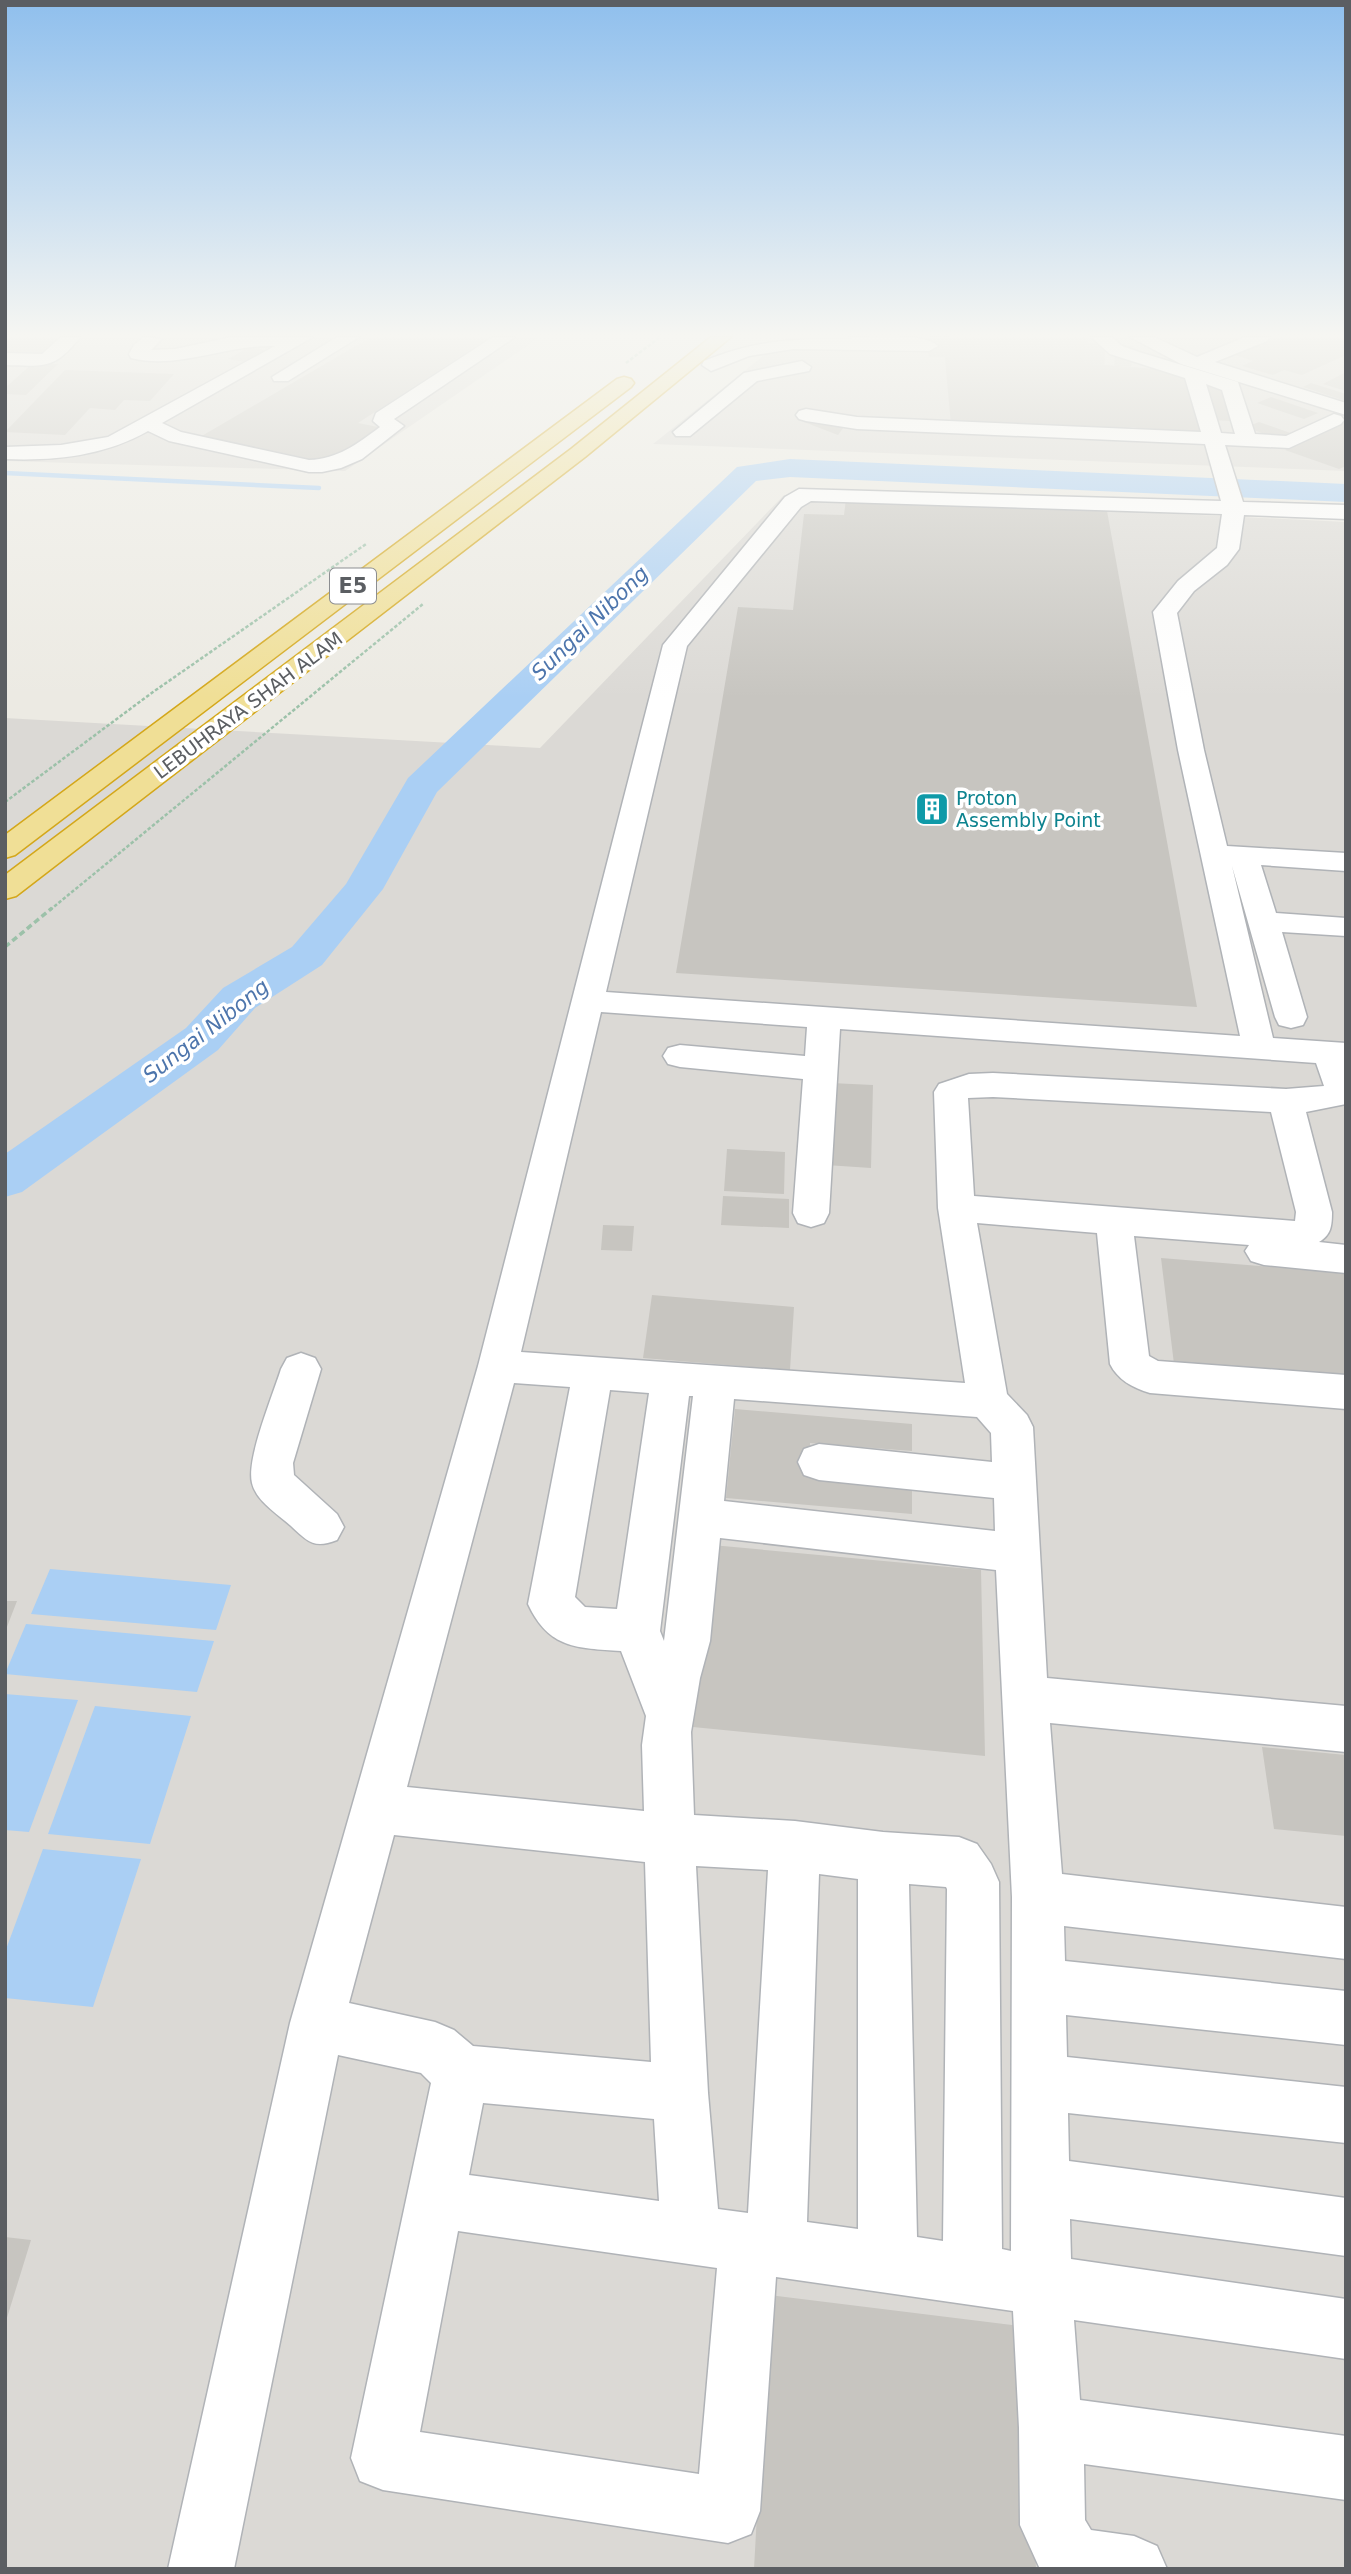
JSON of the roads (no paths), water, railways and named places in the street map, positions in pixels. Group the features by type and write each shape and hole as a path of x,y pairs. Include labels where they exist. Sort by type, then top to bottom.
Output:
{"highway":[{"name":"LEBUHRAYA SHAH ALAM","path":"5,847 515,457"},
{"name":"LEBUHRAYA SHAH ALAM","path":"5,890 573,457"}],"street":[{"path":"268,457 309,466 328,467 350,457"},
{"path":"1219,457 1233,503 1228,549 1219,560 1186,586 1165,612 1191,750 1229,855 1263,922 1291,1017"},
{"path":"201,2569 317,2023 498,1366 675,645 793,502 807,494 1233,503 1346,512"},
{"path":"1229,855 1346,862"},
{"path":"1229,855 1259,1048"},
{"path":"1263,922 1346,927"},
{"path":"587,1001 1337,1053 1343,1093 1319,1099 1286,1101 993,1085 960,1087 951,1091 956,1208 988,1401 1012,1427 1024,1698 1038,1897 1041,2284 1051,2428 1053,2525 1071,2560 1134,2569"},
{"path":"811,1213 824,1017"},
{"path":"680,1056 820,1069"},
{"path":"1115,1229 1301,1235 1313,1228 1314,1212 1286,1101"},
{"path":"956,1208 1346,1258"},
{"path":"1115,1229 1130,1364 1150,1377 1346,1392"},
{"path":"498,1366 988,1401"},
{"path":"301,1369 272,1463 273,1483 322,1527"},
{"path":"593,1373 551,1604 574,1627 637,1631"},
{"path":"669,1715 637,1631 671,1380"},
{"path":"691,2235 680,2092 666,1745 680,1660 687,1641 715,1382"},
{"path":"819,1462 1015,1482"},
{"path":"702,1517 1018,1553"},
{"path":"1024,1698 1346,1729"},
{"path":"376,1809 670,1839 795,1846 883,1857 958,1862 972,1882 972,2275"},
{"path":"461,2073 383,2458 728,2511 762,2245 795,1846"},
{"path":"883,1857 888,2263"},
{"path":"1038,1897 1346,1933"},
{"path":"1038,1985 1346,2018"},
{"path":"317,2023 435,2049 461,2073 680,2092"},
{"path":"1039,2082 1346,2115"},
{"path":"1040,2186 1346,2227"},
{"path":"434,2199 1346,2329"},
{"path":"1051,2428 1346,2468"}],"water":[{"path":"50,1569 231,1585 216,1630 31,1614"},
{"path":"26,1624 214,1641 197,1692 5,1674"},
{"path":"5,1694 78,1700 29,1832 5,1830"},
{"path":"95,1706 191,1716 150,1844 48,1834"},
{"path":"43,1849 141,1859 93,2007 5,1998 5,1952"}],"waterway":[{"name":"Sungai Nibong","path":"5,1179 202,1039 239,998 307,956 363,889 421,786 747,473 790,468 1346,493"},
{"path":"5,473 319,488"}],"place":[{"name":"Proton Assembly Point","path":"932,809"}]}
